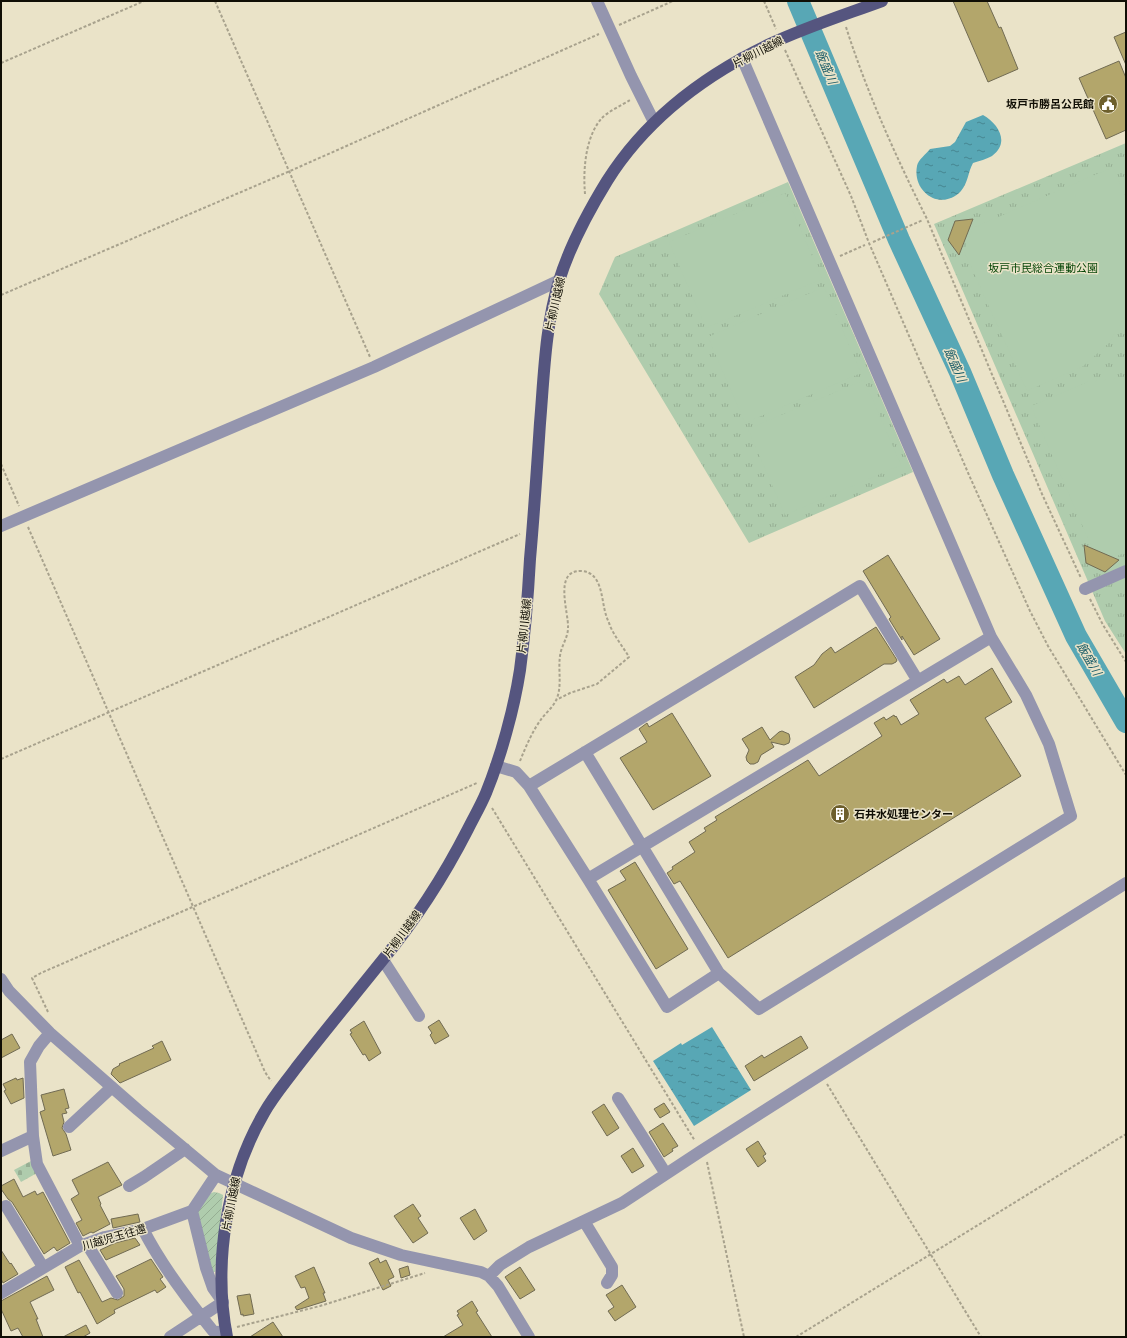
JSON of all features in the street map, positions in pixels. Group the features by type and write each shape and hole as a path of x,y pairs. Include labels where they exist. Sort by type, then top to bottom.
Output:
{"main road":[{"name":"片柳川越線","path":"227,1334 223,1302 222,1262 227,1217 233,1182 250,1141 264,1113 278,1093 334,1019 409,926 439,882 457,851 485,796 494,771 508,725 519,672 533,529 545,361 551,316 560,280 576,237 588,213 610,177 631,148 654,122 689,92 742,58 782,38 882,1"}],"street":[{"path":"597,1 631,76 654,122"},
{"path":"585,752 641,847 719,973 759,1009 1071,816 1049,744 1026,695 991,637 742,58"},
{"path":"1,526 374,367 560,280"},
{"path":"1085,589 1126,571"},
{"path":"529,786 860,586 918,681"},
{"path":"588,879 991,637"},
{"path":"494,771 516,772 529,786 667,1007 719,973"},
{"path":"489,1276 500,1266 529,1247 622,1203 701,1150 1126,883"},
{"path":"383,960 418,1016"},
{"path":"1,979 9,991 48,1031 216,1174 351,1238 401,1255 481,1272 489,1276 498,1286 529,1337"},
{"path":"48,1031 30,1062 33,1136 36,1164 83,1245 116,1293"},
{"path":"68,1127 112,1087"},
{"path":"618,1098 666,1174"},
{"path":"1,1151 33,1136"},
{"path":"129,1186 185,1149"},
{"path":"170,1337 223,1302 213,1288 206,1268 192,1211 216,1174"},
{"path":"6,1206 43,1267"},
{"name":"川越児玉往還","path":"1,1293 43,1267 83,1245 105,1237 143,1229 192,1211"},
{"path":"584,1221 612,1267 612,1275 607,1283"},
{"path":"143,1229 166,1268 212,1331 227,1334"}],"path":[{"path":"1,63 144,1"},
{"path":"215,1 374,367"},
{"path":"1,295 290,171 673,1"},
{"path":"764,1 782,38 851,196 869,244 969,475 1030,611 1048,646 1126,775"},
{"path":"839,17 906,176 927,219 1042,494 1085,589 1103,625 1126,662"},
{"path":"588,213 585,201 584,174 588,148 595,129 602,118 632,99"},
{"path":"873,242 923,220"},
{"path":"829,260 865,245"},
{"path":"1,464 265,1072 278,1093"},
{"path":"1,759 533,529"},
{"path":"516,772 535,728 556,700 559,687 559,658 566,640 568,628 565,594 566,579 570,575 582,571 590,574 598,581 606,615 611,628 629,657 597,684 570,693 556,700"},
{"path":"48,1031 53,1024 32,978 494,771"},
{"path":"485,796 701,1150 706,1161 744,1337"},
{"path":"821,1075 981,1337"},
{"path":"796,1337 1126,1134"},
{"path":"227,1334 238,1327 320,1306 428,1272"}],"green space":[{"name":"坂戸市民総合運動公園","path":"1126,143 1126,654 1105,621 934,224"},
{"path":"1113,167 1126,198 1126,315 1109,343 1082,367 1027,391 964,251 973,228"},
{"path":"788,182 913,472 749,543 599,294 615,257"},
{"path":"785,193 822,279 706,328 669,242"},
{"path":"824,287 861,373 745,423 708,337"},
{"path":"1123,378 1126,379 1126,552 1115,557 1092,548 1031,406 1087,382"},
{"path":"864,380 901,465 785,515 748,429"},
{"path":"31,1161 37,1173 21,1182 14,1170"},
{"path":"214,1192 223,1195 215,1272 212,1272 197,1211 209,1194"}],"water":[{"path":"983,115 998,128 1001,140 997,151 990,157 973,163 963,188 953,197 945,200 937,199 923,191 919,184 917,175 917,166 922,157 930,149 950,146 955,142 966,122"},
{"path":"712,1027 751,1090 694,1126 653,1061 681,1043 682,1045"}],"building":[{"path":"953,1 987,1 999,28 1001,27 1018,69 988,82"},
{"path":"1126,32 1126,65 1114,37"},
{"name":"坂戸市勝呂公民館","path":"1119,61 1126,78 1126,130 1106,139 1079,78"},
{"path":"973,219 959,255 948,240 955,221"},
{"path":"1084,545 1119,560 1105,572 1086,563"},
{"path":"888,555 940,639 914,655 902,636 902,640 889,619 891,617 863,571"},
{"path":"876,627 897,660 896,662 892,664 884,664 814,708 795,677 814,665 822,654 831,647 835,653"},
{"name":"石井水処理センター","path":"992,668 1012,702 985,718 1021,776 728,958 680,881 674,884 667,873 673,869 672,867 695,852 689,842 706,831 704,828 717,820 715,817 808,760 819,776 882,736 874,723 884,717 886,720 894,715 901,725 919,714 910,700 944,679 947,683 959,676 965,685"},
{"path":"672,713 711,776 653,810 620,758 647,742 639,729 647,723 649,727"},
{"path":"762,727 770,740 782,731 789,734 789,743 784,745 771,742 774,747 761,755 758,762 750,764 746,757 749,750 742,739"},
{"path":"635,862 688,949 656,969 608,890 626,880 620,871"},
{"path":"439,1020 449,1036 435,1044 430,1035 432,1033 428,1027"},
{"path":"364,1021 381,1053 369,1061 365,1054 363,1055 350,1034 352,1033 350,1030"},
{"path":"12,1034 20,1048 1,1058 1,1040"},
{"path":"801,1036 808,1048 754,1081 745,1066 762,1055 764,1058"},
{"path":"162,1041 171,1060 120,1083 111,1074 113,1069 120,1065 119,1064 154,1048 152,1046"},
{"path":"16,1078 17,1080 23,1078 24,1098 11,1104 4,1091 6,1090 3,1084"},
{"path":"64,1089 69,1108 65,1109 67,1113 62,1114 64,1122 62,1128 66,1134 71,1150 53,1156 40,1112 45,1110 41,1095"},
{"path":"664,1103 670,1112 660,1118 654,1109"},
{"path":"604,1104 619,1128 607,1136 592,1112"},
{"path":"663,1123 678,1146 672,1149 673,1151 664,1157 649,1132"},
{"path":"758,1141 766,1154 763,1156 766,1161 758,1167 746,1149"},
{"path":"633,1148 644,1166 632,1173 621,1156"},
{"path":"108,1162 122,1185 98,1197 101,1204 100,1205 110,1224 93,1233 91,1232 83,1236 76,1223 82,1220 71,1199 79,1194 72,1180"},
{"path":"14,1179 23,1197 35,1191 37,1195 43,1192 70,1243 57,1251 54,1247 44,1254 12,1202 1,1189 1,1186"},
{"path":"413,1204 421,1216 418,1218 428,1233 413,1243 394,1216"},
{"path":"475,1209 487,1231 474,1240 460,1218"},
{"path":"138,1214 140,1222 113,1228 111,1219"},
{"path":"135,1238 140,1245 106,1260 100,1250 115,1243"},
{"path":"1,1250 18,1274 3,1283 1,1279"},
{"path":"378,1258 380,1263 386,1260 394,1277 388,1280 391,1286 383,1290 369,1263"},
{"path":"151,1259 163,1277 160,1279 166,1287 157,1293 155,1290 114,1310 115,1313 97,1324 80,1292 78,1293 65,1267 79,1260 102,1302 111,1298 118,1300 124,1296 124,1289 116,1276"},
{"path":"408,1266 410,1275 401,1278 399,1269"},
{"path":"314,1267 325,1293 323,1293 326,1301 297,1310 295,1307 309,1298 305,1287 301,1288 295,1276"},
{"path":"520,1267 535,1290 520,1299 505,1277"},
{"path":"47,1276 54,1290 30,1302 38,1319 36,1319 43,1337 23,1337 18,1328 11,1331 1,1309 1,1301"},
{"path":"622,1285 636,1307 615,1321 608,1311 614,1307 606,1295"},
{"path":"250,1294 254,1314 243,1316 243,1314 241,1315 237,1296"},
{"path":"472,1301 478,1311 476,1312 492,1337 443,1337 463,1325 457,1315 459,1314 457,1311"},
{"path":"273,1322 283,1337 250,1337"},
{"path":"86,1325 90,1333 83,1337 63,1337"}],"waterway":[{"name":"飯盛川","path":"798,1 899,240 960,372 1003,475 1076,636 1126,722"}],"place":[{"name":"坂戸市勝呂公民館","path":"1108,104"},
{"name":"石井水処理センター","path":"840,814"}]}
